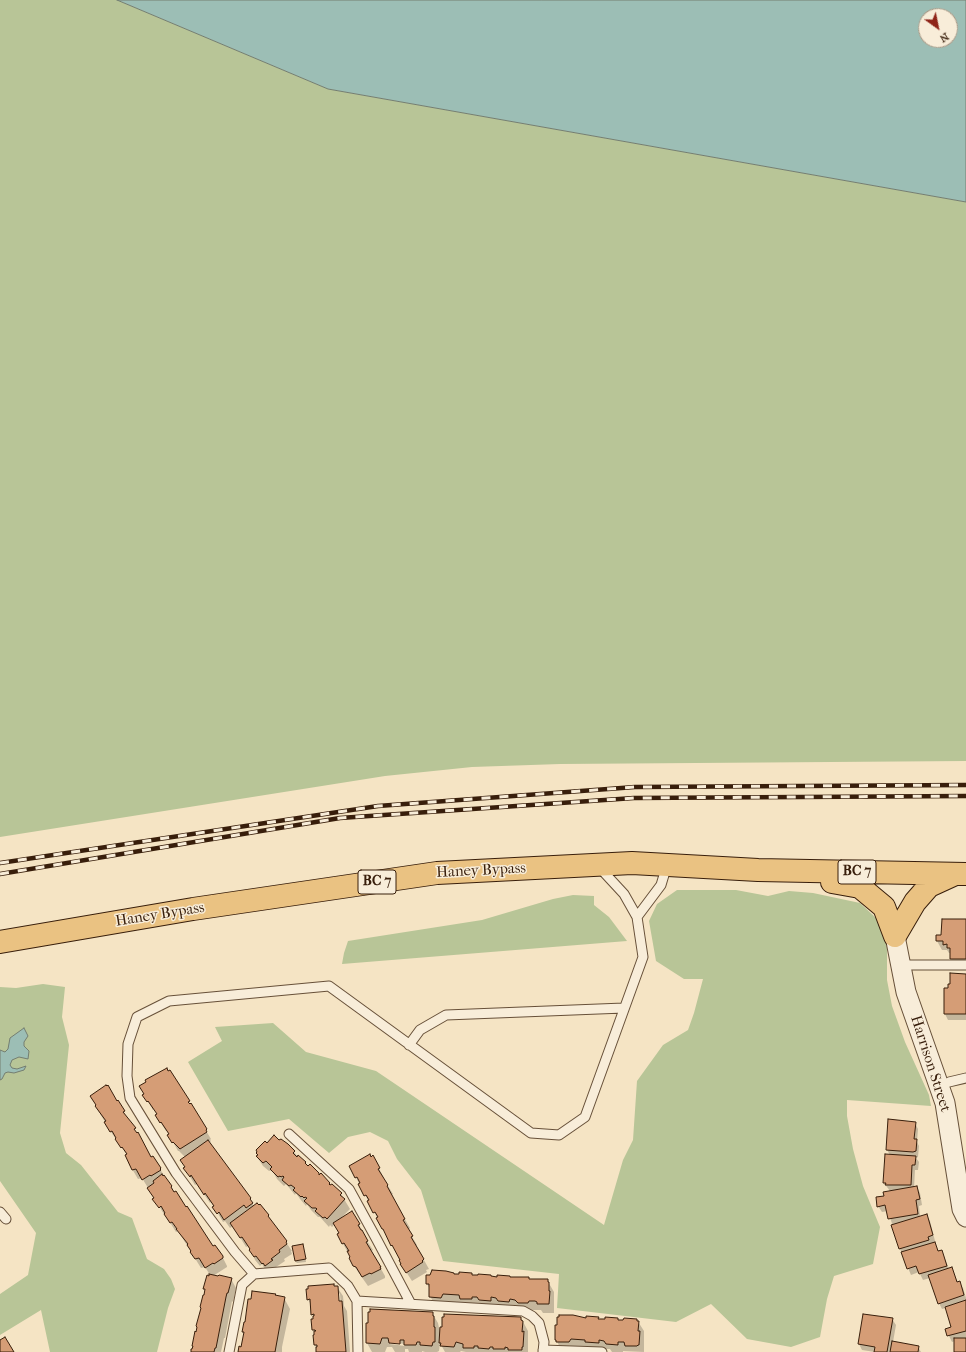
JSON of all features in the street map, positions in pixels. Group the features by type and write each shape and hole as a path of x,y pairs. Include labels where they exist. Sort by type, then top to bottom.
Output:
{"highway":[{"name":"Haney Bypass","path":"0,942 193,909 437,873 632,863 758,870 961,874"},
{"path":"758,870 860,887 884,907 896,936"},
{"path":"896,936 914,902 929,886 961,874"}],"street":[{"name":"Harrison Street","path":"896,936 906,992 945,1103 962,1209 966,1217"}],"lane":[{"path":"254,1274 235,1252 176,1173 130,1098 127,1076 128,1044 137,1017 169,1001 329,986 531,1133 559,1135 586,1117 642,957 638,917 624,894 597,865"},
{"path":"638,917 661,884 668,865"},
{"path":"901,965 966,965"},
{"path":"409,1045 420,1030 446,1015 624,1008"},
{"path":"938,1086 966,1078"},
{"path":"289,1134 349,1189 411,1304"},
{"path":"0,1212 6,1220"},
{"path":"229,1352 242,1285 254,1274 329,1268 348,1286 357,1301 358,1352"},
{"path":"357,1301 523,1311 532,1316 539,1323 544,1342 543,1351 602,1352"}],"green space":[{"path":"0,0 117,0 328,89 966,202 966,761 560,764 472,767 385,776 0,837"},
{"path":"677,890 736,890 768,896 789,891 813,893 860,903 876,918 887,945 887,980 892,1006 905,1042 929,1095 931,1106 847,1100 847,1116 853,1149 863,1186 880,1227 873,1264 834,1276 827,1299 820,1337 791,1347 747,1339 711,1304 676,1322 557,1308 559,1274 443,1261 421,1190 397,1159 388,1141 370,1132 348,1137 329,1153 289,1119 228,1131 188,1062 222,1041 215,1027 273,1023 306,1052 376,1071 604,1225 623,1160 633,1140 637,1081 663,1045 688,1030 703,979 684,979 656,961 649,921 657,904"},
{"path":"573,895 594,896 594,905 609,917 627,941 342,964 348,941 482,920 553,899"},
{"path":"43,984 65,987 62,1017 69,1045 60,1133 66,1153 81,1165 118,1212 132,1218 147,1259 164,1269 171,1279 175,1289 168,1308 157,1352 50,1352 41,1310 0,1335 0,1294 28,1275 36,1233 0,1181 0,987 16,988"}],"water":[{"path":"117,0 966,0 966,202 328,89"},
{"path":"24,1028 28,1036 24,1042 24,1046 29,1051 28,1059 19,1057 12,1060 10,1065 12,1068 17,1069 26,1066 24,1070 14,1073 5,1073 0,1080 0,1050 5,1052 8,1049 10,1038"}],"building":[{"path":"942,919 966,919 966,959 950,959 950,948 947,948 947,944 943,945 943,941 936,941 936,935 941,935"},
{"path":"950,973 966,974 966,1014 944,1014 944,988 948,988 948,984 950,984"},
{"path":"167,1068 168,1071 170,1070 190,1101 188,1102 190,1104 191,1103 207,1129 207,1132 180,1149 173,1142 172,1143 167,1135 169,1134 155,1115 157,1114 142,1095 144,1094 139,1086 146,1082 145,1080"},
{"path":"108,1085 117,1101 118,1100 125,1111 123,1112 136,1128 134,1129 137,1133 138,1132 151,1157 153,1156 161,1168 161,1170 142,1180 136,1169 132,1170 125,1155 127,1154 115,1139 116,1138 112,1131 110,1132 104,1122 106,1121 90,1096"},
{"path":"888,1119 916,1122 914,1139 917,1139 916,1151 886,1150"},
{"path":"274,1135 279,1140 281,1139 288,1144 295,1151 293,1153 297,1157 298,1155 306,1162 305,1163 308,1166 310,1164 319,1173 319,1175 321,1173 330,1185 332,1184 342,1193 340,1195 345,1199 327,1219 325,1217 323,1218 315,1211 317,1209 316,1208 312,1208 304,1201 307,1198 301,1197 293,1190 295,1188 291,1185 289,1186 282,1180 284,1177 283,1176 278,1177 270,1169 272,1167 266,1161 263,1163 256,1156 258,1155 256,1150 265,1141 267,1143"},
{"path":"208,1140 251,1198 250,1199 253,1203 246,1208 244,1205 224,1220 219,1212 217,1214 212,1207 214,1206 205,1193 204,1195 191,1175 190,1177 183,1168 185,1167 180,1160"},
{"path":"370,1154 371,1157 373,1155 380,1168 378,1169 388,1185 387,1186 405,1219 403,1220 413,1236 411,1237 424,1259 422,1261 423,1262 406,1273 376,1218 378,1217 375,1212 373,1213 367,1201 369,1200 366,1195 364,1196 358,1184 360,1183 357,1177 355,1178 349,1166"},
{"path":"885,1154 916,1156 915,1165 912,1165 911,1185 885,1185 886,1183 883,1183"},
{"path":"162,1174 172,1186 171,1187 174,1192 176,1191 186,1207 187,1206 213,1246 215,1245 223,1256 223,1258 214,1264 213,1263 205,1268 199,1258 195,1259 190,1252 191,1251 187,1245 188,1244 172,1222 170,1223 161,1206 159,1208 152,1199 154,1198 147,1188"},
{"path":"917,1186 920,1199 916,1200 918,1214 888,1219 885,1205 877,1207 876,1197 884,1196 883,1192"},
{"path":"257,1203 259,1205 260,1204 269,1215 268,1216 287,1241 287,1244 279,1250 280,1252 271,1259 273,1260 265,1266 256,1256 254,1257 242,1237 240,1238 230,1223"},
{"path":"352,1211 360,1224 358,1225 368,1241 366,1242 381,1267 381,1269 362,1277 356,1267 353,1266 347,1251 349,1251 344,1243 342,1244 337,1234 339,1233 333,1223"},
{"path":"927,1214 933,1235 928,1237 929,1240 899,1249 891,1225"},
{"path":"935,1242 938,1251 942,1250 947,1266 919,1274 916,1266 907,1269 901,1252"},
{"path":"303,1244 306,1259 295,1261 292,1246"},
{"path":"952,1267 957,1282 960,1281 964,1295 938,1304 928,1275"},
{"path":"432,1270 446,1271 454,1274 459,1274 459,1272 472,1273 472,1275 491,1275 497,1277 497,1275 529,1277 529,1279 548,1279 550,1291 549,1304 537,1304 535,1301 518,1303 515,1300 510,1299 509,1302 498,1301 496,1298 491,1297 491,1301 479,1300 477,1297 472,1297 472,1299 460,1299 459,1295 443,1294 441,1298 429,1297 429,1284 426,1284 426,1275 430,1275"},
{"path":"209,1274 232,1278 226,1297 216,1348 214,1352 191,1352 200,1307 204,1295 205,1289 203,1289 207,1275 209,1276"},
{"path":"334,1284 334,1286 338,1286 339,1301 342,1301 346,1352 316,1352 317,1345 314,1345 313,1335 314,1331 316,1331 312,1330 311,1319 313,1319 314,1314 311,1315 310,1299 307,1300 306,1289 308,1289 308,1286"},
{"path":"252,1291 276,1294 275,1295 285,1297 275,1352 238,1352 239,1346 241,1347 244,1332 242,1332 248,1299 251,1299"},
{"path":"966,1300 966,1331 947,1336 945,1329 951,1327 945,1307"},
{"path":"370,1309 433,1312 435,1342 433,1342 432,1346 420,1345 420,1342 417,1342 416,1345 404,1345 404,1340 400,1340 400,1344 389,1343 388,1338 382,1338 380,1344 366,1343 366,1323 368,1323 368,1312 370,1312"},
{"path":"444,1314 521,1317 521,1320 523,1321 522,1332 524,1331 522,1350 508,1350 508,1348 505,1347 505,1349 493,1349 493,1347 490,1347 489,1349 478,1348 478,1346 474,1346 474,1348 463,1348 463,1344 456,1342 454,1347 440,1346 440,1327 442,1327 442,1317 444,1317"},
{"path":"863,1314 893,1318 887,1352 874,1352 875,1347 858,1344"},
{"path":"559,1315 573,1315 586,1318 586,1316 599,1317 598,1319 605,1319 605,1317 618,1318 618,1320 623,1320 624,1318 637,1319 637,1321 639,1321 638,1331 640,1331 639,1345 625,1346 624,1342 618,1342 618,1345 606,1344 604,1341 599,1340 599,1343 571,1339 569,1342 556,1342 555,1325 557,1325 557,1317 559,1317"},
{"path":"5,1337 14,1352 0,1352 0,1340"},
{"path":"954,1338 966,1338 966,1352 954,1352"},
{"path":"892,1341 919,1346 918,1352 890,1352"}],"railway":[{"path":"0,863 378,806 635,787 966,785"},
{"path":"0,874 340,818 634,798 966,796"}]}
